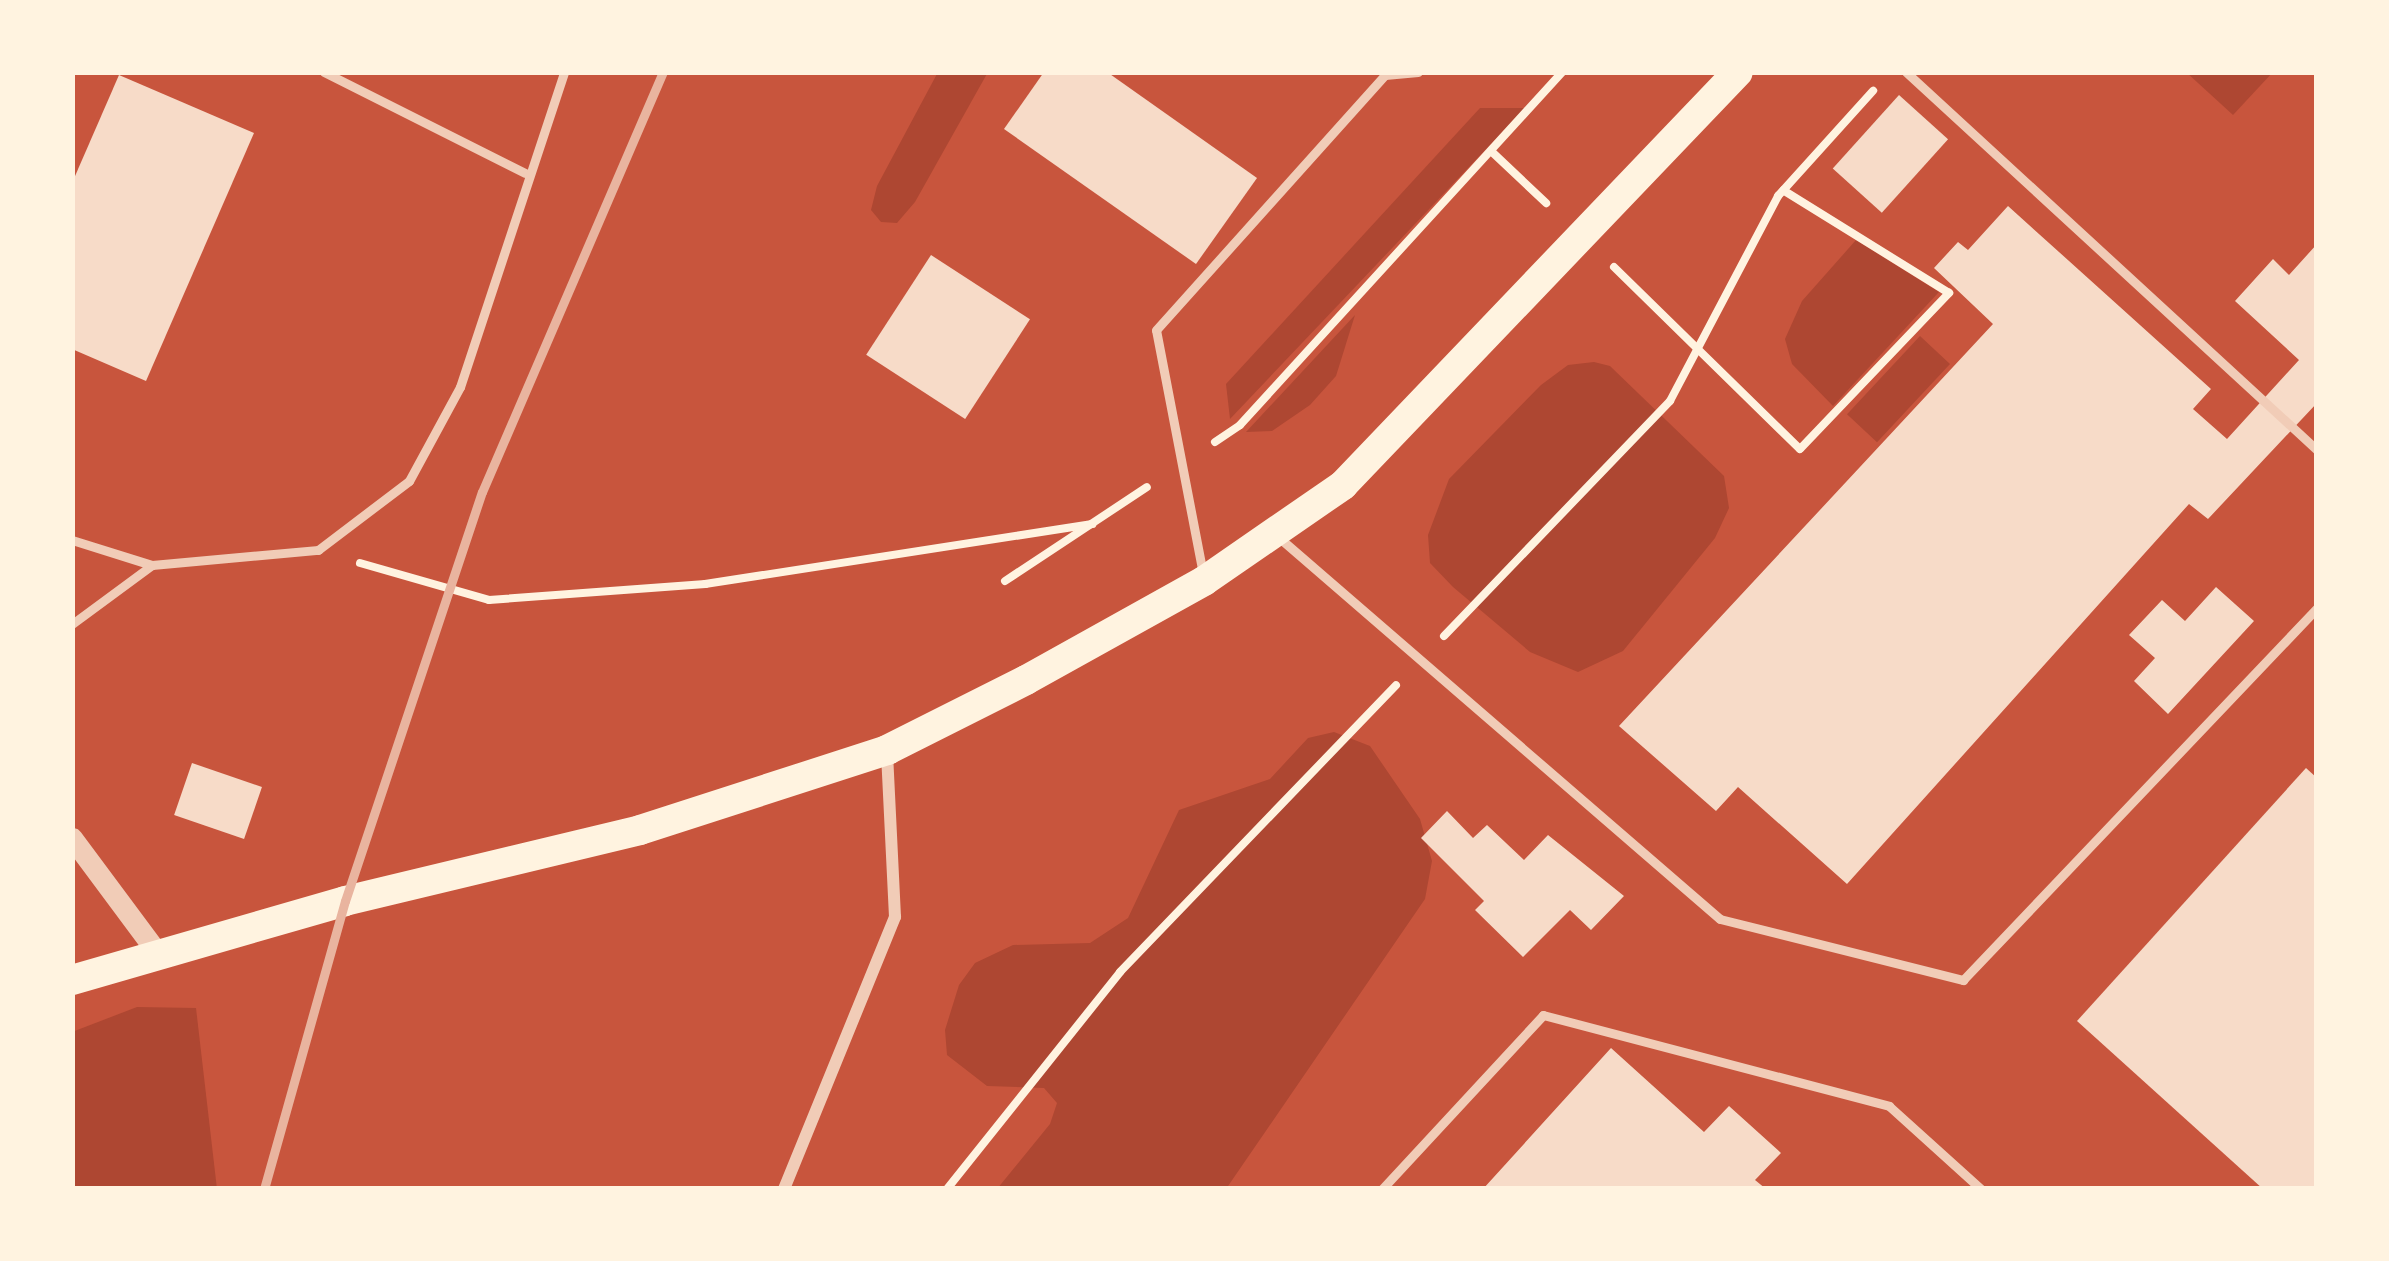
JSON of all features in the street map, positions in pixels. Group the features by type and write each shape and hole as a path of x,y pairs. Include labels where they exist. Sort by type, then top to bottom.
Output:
{"main road":[{"path":"72,980 640,830 886,750 1204,580 1274,534 1389,442 1738,72"}],"street":[{"path":"784,1189 895,917 886,750"},
{"path":"72,838 158,954"}],"lane":[{"path":"325,72 525,173"},
{"path":"72,540 152,565 318,550 409,481 460,387 525,173 563,72"},
{"path":"1204,580 1156,330 1385,75 1418,72"},
{"path":"1906,72 2317,450"},
{"path":"1274,534 1720,919 1963,980 2317,608"},
{"path":"72,624 152,565"},
{"path":"1382,1189 1543,1015 1889,1106 1981,1189"}],"path":[{"path":"1005,581 1240,425 1562,72"},
{"path":"1698,348 1800,449 1949,292 1783,190"},
{"path":"318,550 489,600 727,581 1092,524"}],"shaded area":[{"path":"938,72 988,72 915,202 897,223 881,222 871,210 877,186"},
{"path":"2186,72 2273,72 2233,115"},
{"path":"1480,108 1525,108 1230,419 1226,384"},
{"path":"1856,240 1939,292 1833,406 1792,364 1785,339 1802,301"},
{"path":"1355,315 1336,376 1310,405 1272,431 1246,432"},
{"path":"1920,336 1950,364 1877,442 1847,414"},
{"path":"1594,362 1610,366 1724,476 1729,508 1715,538 1623,651 1578,672 1530,652 1453,587 1430,563 1428,535 1449,479 1541,385 1568,365"},
{"path":"1334,732 1370,746 1420,819 1432,861 1425,899 1226,1189 997,1189 1050,1124 1057,1103 1044,1088 987,1086 947,1055 945,1030 959,985 975,963 1013,945 1090,943 1128,918 1179,810 1270,779 1308,738"},
{"path":"137,1007 196,1008 217,1189 72,1189 72,1032"}],"building":[{"path":"1044,72 1107,72 1257,178 1196,264 1004,129"},
{"path":"119,75 254,133 146,381 72,349 72,183"},
{"path":"1899,95 1948,139 1882,213 1833,169"},
{"path":"2008,206 2211,389 2193,409 2227,439 2299,360 2235,301 2273,259 2289,275 2317,244 2317,403 2208,519 2189,504 1847,884 1738,787 1716,811 1619,726 1993,324 1934,268 1958,242 1968,250"},
{"path":"931,255 1030,319 965,419 866,355"},
{"path":"2216,587 2254,621 2168,714 2134,681 2155,658 2129,635 2162,600 2185,621"},
{"path":"192,763 262,787 244,839 174,815"},
{"path":"2306,768 2317,778 2317,1189 2263,1189 2077,1021"},
{"path":"1447,811 1473,838 1487,825 1524,860 1548,835 1624,896 1591,930 1570,910 1523,957 1475,910 1484,901 1421,838"},
{"path":"1611,1048 1704,1132 1729,1106 1781,1153 1755,1180 1766,1189 1483,1189"}],"railway":[{"path":"264,1189 345,901 482,492 663,72"}]}
